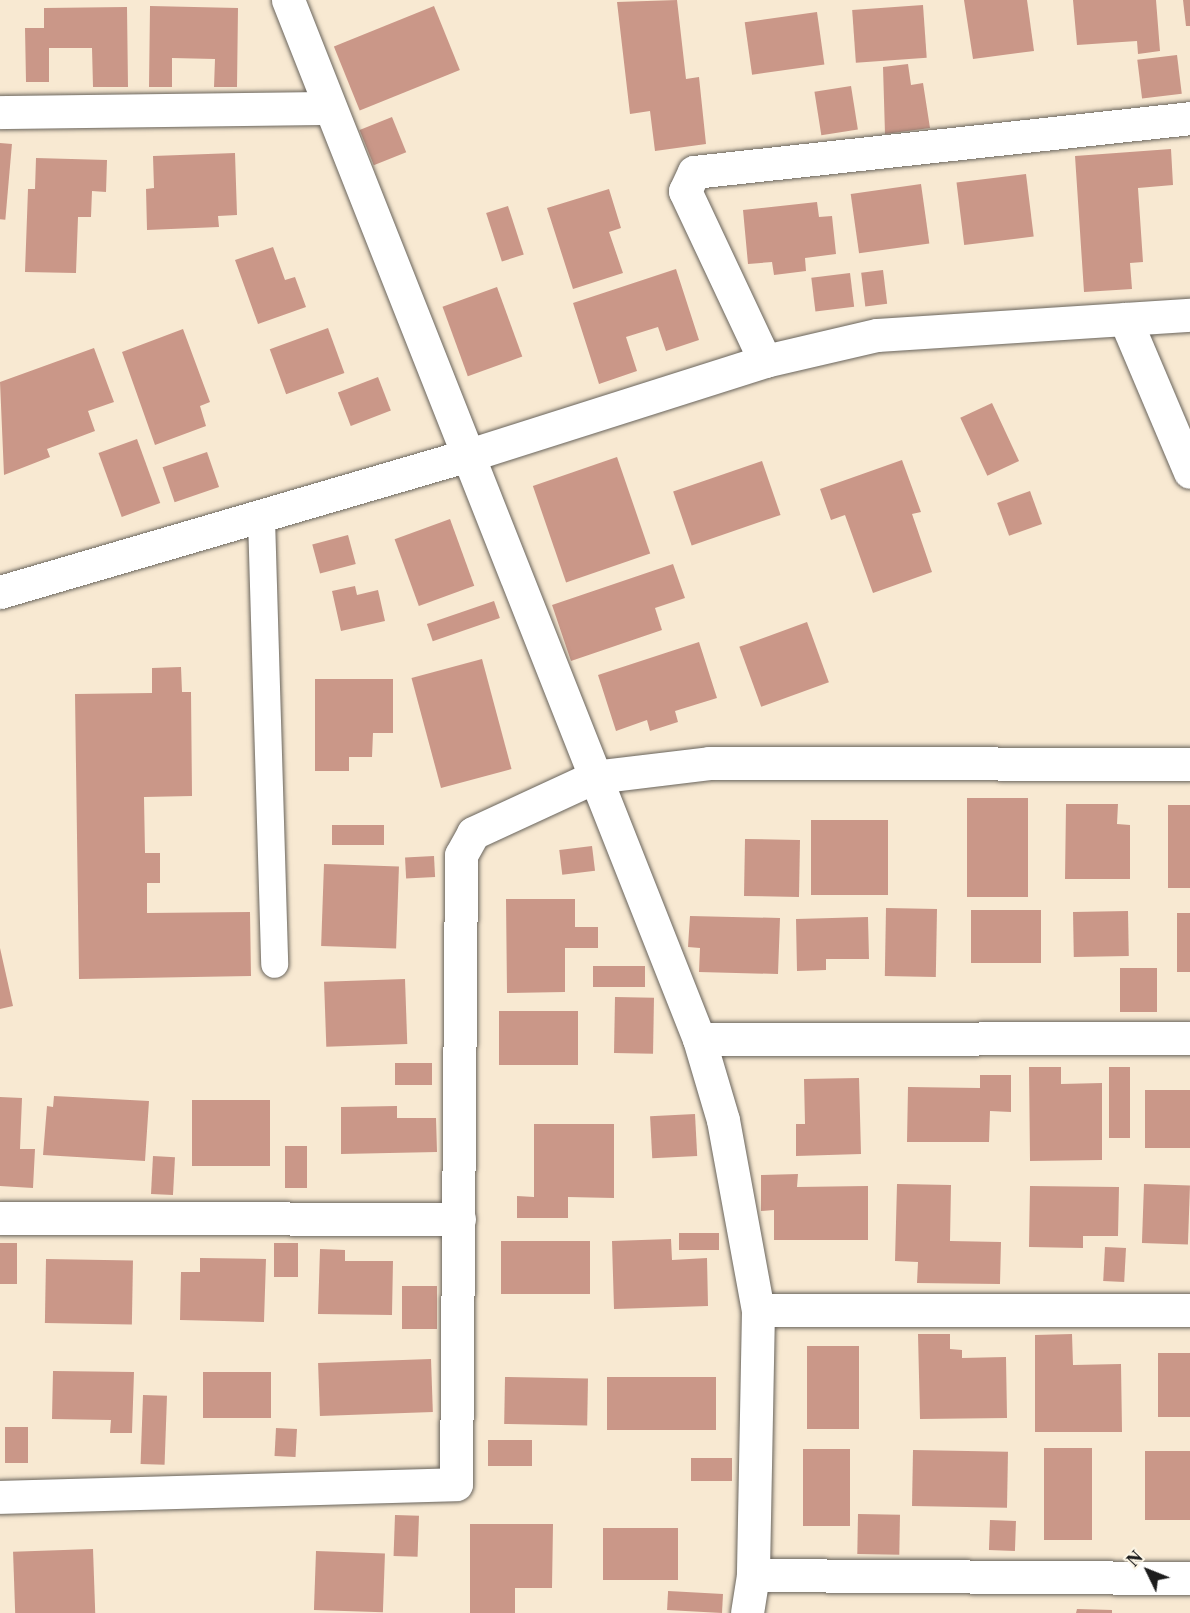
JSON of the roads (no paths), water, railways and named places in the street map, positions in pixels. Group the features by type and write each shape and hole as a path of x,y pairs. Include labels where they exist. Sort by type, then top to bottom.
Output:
{"street":[{"path":"288,0 327,108 699,1039 723,1120 758,1310 753,1575 747,1613"},
{"path":"0,112 327,108"},
{"path":"765,361 685,191 694,172 1190,118"},
{"path":"0,592 261,518 765,361 876,335 1190,315"},
{"path":"1125,319 1190,472"},
{"path":"0,1497 456,1484 461,855 473,833 594,777 709,763 1190,764"},
{"path":"699,1039 1190,1038"},
{"path":"0,1218 459,1219"},
{"path":"758,1310 1190,1310"},
{"path":"753,1575 1190,1578"}],"lane":[{"path":"261,518 273,964"}]}
